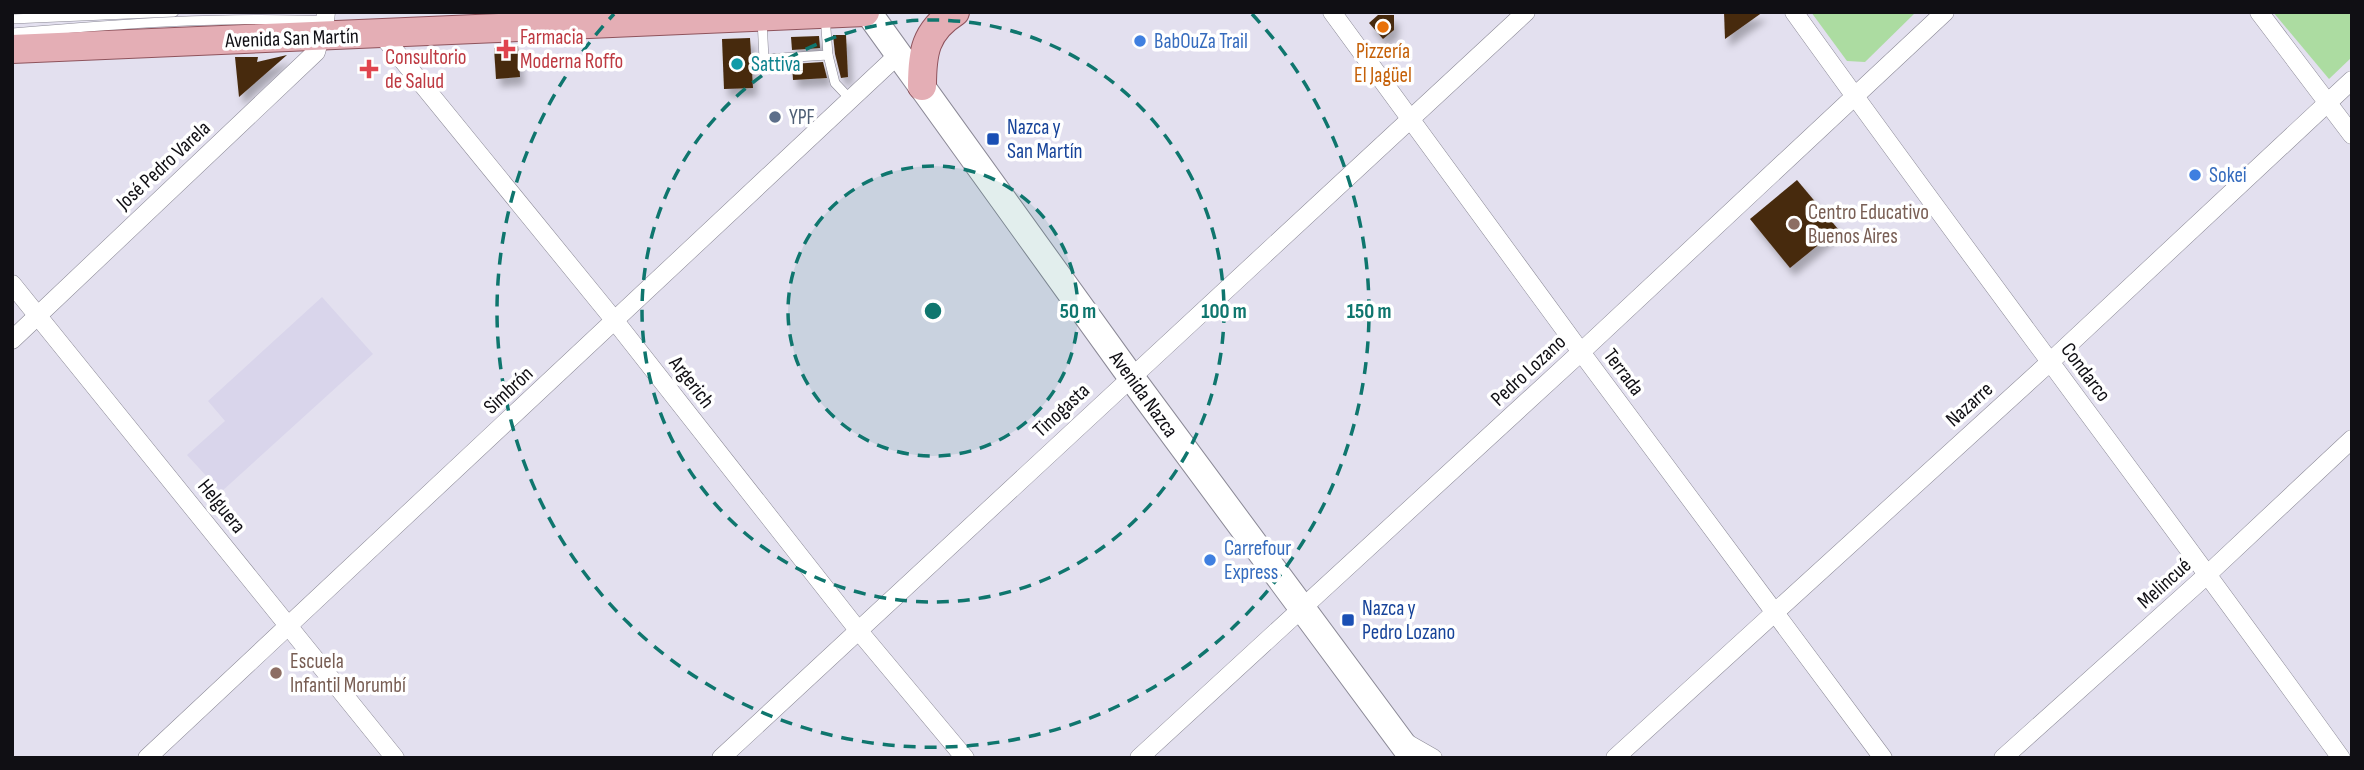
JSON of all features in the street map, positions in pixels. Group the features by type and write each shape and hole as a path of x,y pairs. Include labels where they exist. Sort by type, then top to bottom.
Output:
{"main road":[{"name":"Avenida San Martín","path":"12,50 327,23 382,35 867,12"},
{"name":"Avenida Nazca","path":"867,12 1131,377 1303,607 1405,751"},
{"path":"922,86 926,42 936,27 955,12"}],"street":[{"name":"Terrada","path":"1332,12 1883,758"},
{"name":"Tinogasta","path":"721,758 1526,12"},
{"name":"Condarco","path":"1794,12 2342,758"},
{"name":"Pedro Lozano","path":"1139,758 1581,352 1945,12"},
{"path":"2259,12 2352,135"},
{"name":"José Pedro Varela","path":"12,340 316,52 327,23"},
{"name":"Argerich","path":"382,35 615,321 858,630 965,758"},
{"name":"Simbrón","path":"146,758 899,54"},
{"name":"Nazarre","path":"1615,758 2050,362 2352,80"},
{"name":"Helguera","path":"12,284 395,758"},
{"name":"Melincué","path":"2003,758 2352,439"},
{"name":"Avenida Nazca","path":"1405,751 1433,758"}],"lane":[{"path":"12,19 174,12"},
{"path":"825,14 828,55 835,83 851,100"},
{"path":"762,17 764,59 828,55"},
{"path":"12,33 256,18 327,23"}],"shaded area":[{"path":"322,297 373,354 221,492 187,455 225,421 208,401"}],"green space":[{"path":"1811,12 1916,12 1865,62 1847,61"},
{"path":"2273,12 2352,12 2352,57 2329,79"}],"building":[{"path":"1724,12 1763,12 1725,39"},
{"name":"Pizzería El Jagüel","path":"1378,15 1394,15 1394,30 1383,39 1369,23"},
{"path":"833,35 846,35 848,77 841,78"},
{"path":"819,36 820,48 792,50 791,37"},
{"name":"Sattiva","path":"750,38 753,88 724,89 722,39"},
{"path":"518,46 520,77 496,79 494,48"},
{"path":"287,55 239,97 235,57 258,57 257,62"},
{"path":"823,62 827,78 793,80 792,64"},
{"name":"Centro Educativo Buenos Aires","path":"1797,180 1838,229 1790,268 1750,219"}],"place":[{"name":"Pizzería El Jagüel","path":"1383,27"},
{"name":"BabOuZa Trail","path":"1140,41"},
{"name":"Farmacia Moderna Roffo","path":"506,49"},
{"name":"Sattiva","path":"737,64"},
{"name":"Consultorio de Salud","path":"369,69"},
{"name":"YPF","path":"775,117"},
{"name":"Nazca y San Martín","path":"993,139"},
{"name":"Sokei","path":"2195,175"},
{"name":"Centro Educativo Buenos Aires","path":"1794,224"},
{"name":"Carrefour Express","path":"1210,560"},
{"name":"Nazca y Pedro Lozano","path":"1348,620"},
{"name":"Escuela Infantil Morumbí","path":"276,673"}]}
